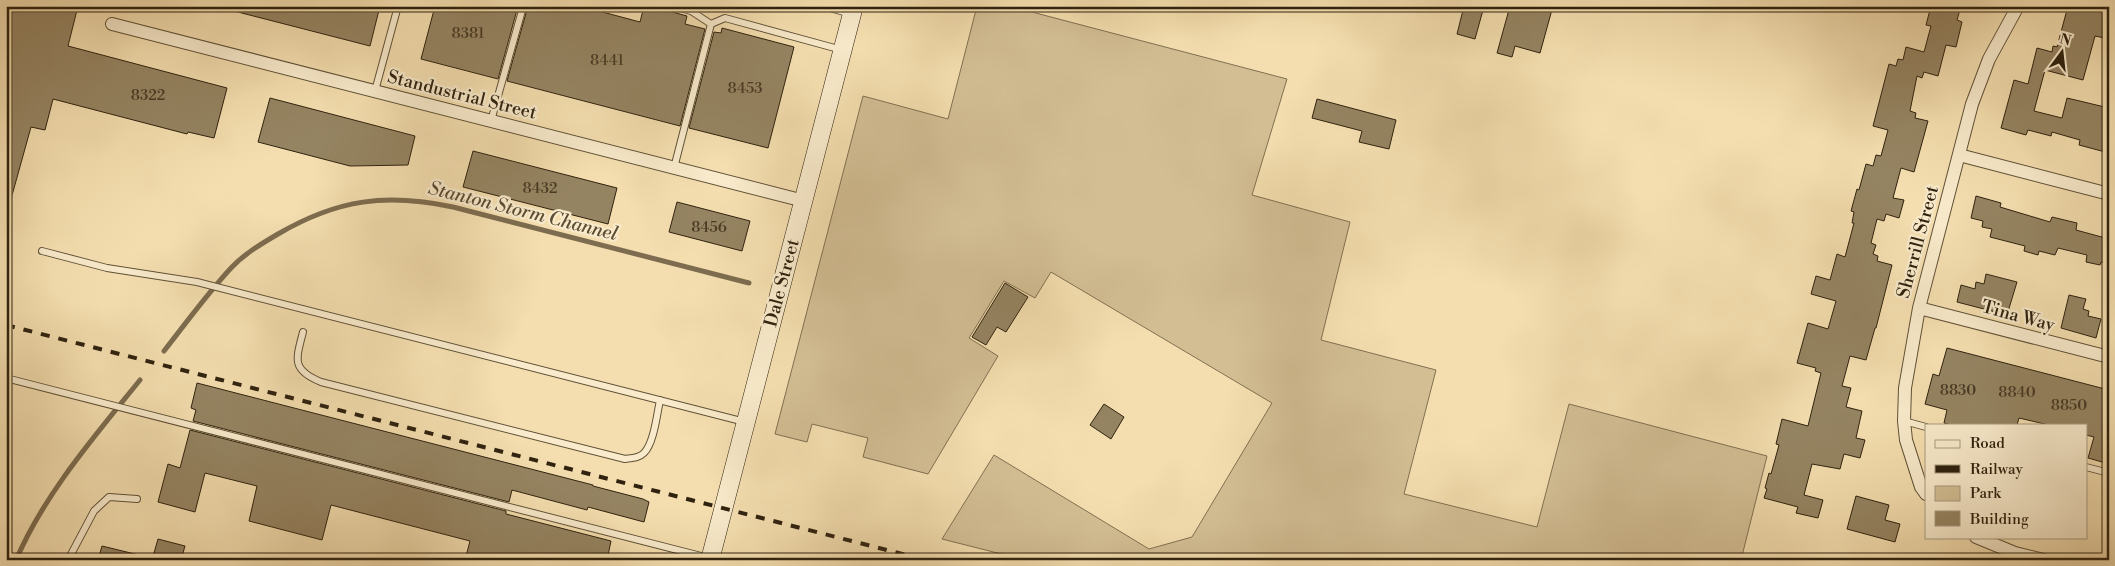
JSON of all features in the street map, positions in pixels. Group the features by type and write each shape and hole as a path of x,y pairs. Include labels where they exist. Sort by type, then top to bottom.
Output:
{"street":[{"name":"Sherrill Street","path":"1925,493 1921,487 1906,440 1904,421 1905,388 1919,308 1972,104 1989,59 2018,6"},
{"name":"Dale Street","path":"710,559 854,10"},
{"name":"Standustrial Street","path":"112,24 804,201"},
{"path":"1959,155 2109,194"},
{"name":"Tina Way","path":"1919,308 2109,357"},
{"path":"1978,538 2015,553 2044,560"}],"lane":[{"path":"375,91 398,6"},
{"path":"673,6 691,11 711,24"},
{"path":"823,6 854,10"},
{"path":"491,121 523,7"},
{"path":"711,24 724,18 843,50"},
{"path":"674,168 711,24"},
{"path":"42,251 107,268 197,282 746,422"},
{"path":"303,332 296,358 299,368 309,378 625,459 638,457 644,453 650,443 660,400"},
{"path":"6,378 710,559"},
{"path":"1904,421 1925,427"},
{"path":"2088,468 2109,473"},
{"path":"68,560 94,511 109,497 137,499"}],"green space":[{"path":"977,6 1009,6 1287,79 1252,195 1350,222 1321,340 1436,370 1404,494 1537,527 1569,404 1767,456 1741,560 1025,560 942,539 994,455 1149,549 1192,537 1272,403 1051,272 1035,298 1004,281 969,338 998,356 928,474 863,457 868,438 812,424 807,442 775,434 863,96 948,119"}],"building":[{"path":"6,6 78,6 68,46 227,88 214,138 188,132 187,134 53,99 45,130 31,127 11,199 6,199 6,96 12,75 6,73"},
{"path":"234,6 380,6 370,46 234,11"},
{"path":"435,6 518,6 498,79 421,59"},
{"path":"528,6 596,6 595,10 640,22 644,6 650,6 687,16 685,24 705,29 680,126 507,81"},
{"path":"1464,6 1483,10 1475,39 1457,34"},
{"path":"1510,6 1553,6 1540,53 1515,46 1512,57 1497,53"},
{"path":"1931,6 1961,6 1957,20 1962,22 1956,47 1946,45 1938,76 1924,72 1922,78 1917,76 1910,111 1916,113 1915,118 1928,121 1914,172 1901,168 1893,198 1904,200 1899,218 1886,214 1884,221 1877,219 1871,243 1876,245 1873,254 1878,256 1877,261 1892,265 1866,360 1850,356 1842,386 1851,388 1846,407 1862,411 1856,438 1865,440 1860,458 1844,454 1840,469 1812,464 1804,495 1823,500 1818,518 1796,513 1798,507 1764,498 1769,473 1771,474 1779,445 1776,444 1782,419 1808,426 1821,373 1815,371 1816,368 1797,363 1808,323 1828,329 1836,301 1811,294 1816,276 1830,280 1837,254 1845,257 1854,223 1852,223 1854,212 1851,211 1857,189 1859,190 1866,164 1873,166 1876,155 1881,156 1888,130 1873,126 1889,64 1896,66 1898,59 1903,60 1906,47 1924,52 1931,26 1926,25"},
{"path":"2068,6 2109,6 2109,39 2095,36 2083,80 2045,70 2034,111 2062,118 2067,98 2109,108 2109,153 2079,145 2080,140 2052,132 2051,136 2028,130 2026,135 2001,128 2014,80 2028,84 2037,48 2052,52 2053,46 2057,47"},
{"path":"722,28 794,47 768,148 689,128 714,32 721,33"},
{"path":"270,98 415,136 408,165 350,166 258,142"},
{"path":"1317,99 1396,120 1389,149 1359,142 1362,131 1312,118"},
{"path":"473,151 617,188 608,224 463,187"},
{"path":"1976,196 2001,203 2000,207 2050,222 2052,217 2077,223 2076,230 2109,239 2109,264 2101,262 2100,265 2086,262 2087,255 2058,248 2055,255 2039,251 2038,255 2024,251 2025,246 1990,237 1992,229 1982,227 1983,221 1971,218"},
{"path":"677,202 750,221 742,251 669,232"},
{"path":"1986,274 2017,282 2007,315 1957,302 1961,285 1975,289 1976,282 1984,284"},
{"path":"1005,283 1028,297 1006,332 997,327 986,345 972,337"},
{"path":"2069,295 2086,299 2083,309 2089,311 2088,316 2101,319 2096,338 2061,328"},
{"path":"1947,348 2109,390 2109,464 2088,458 2094,437 2088,436 2088,424 2045,424 2019,418 2017,424 1944,423 1947,410 1925,404 1933,374 1939,376"},
{"path":"197,383 643,499 649,502 644,522 588,507 587,510 512,490 509,502 193,421 196,410 191,408"},
{"path":"1104,404 1124,417 1111,439 1090,425"},
{"path":"190,430 506,511 506,514 611,541 607,560 465,560 470,541 331,505 322,540 249,521 257,486 205,473 195,512 158,502 168,464 180,468"},
{"path":"1856,496 1889,505 1885,520 1900,524 1895,542 1847,529"},
{"path":"158,539 185,546 181,560 152,560"},
{"path":"102,546 139,555 139,560 98,560"}],"waterway":[{"name":"Stanton Storm Channel","path":"164,351 222,278 236,263 259,245 300,222 321,213 363,202 406,200 453,207 749,283"},
{"name":"Stanton Storm Channel","path":"16,560 28,535 56,489 88,444 140,380"}],"railway":[{"path":"6,325 926,560"}]}
